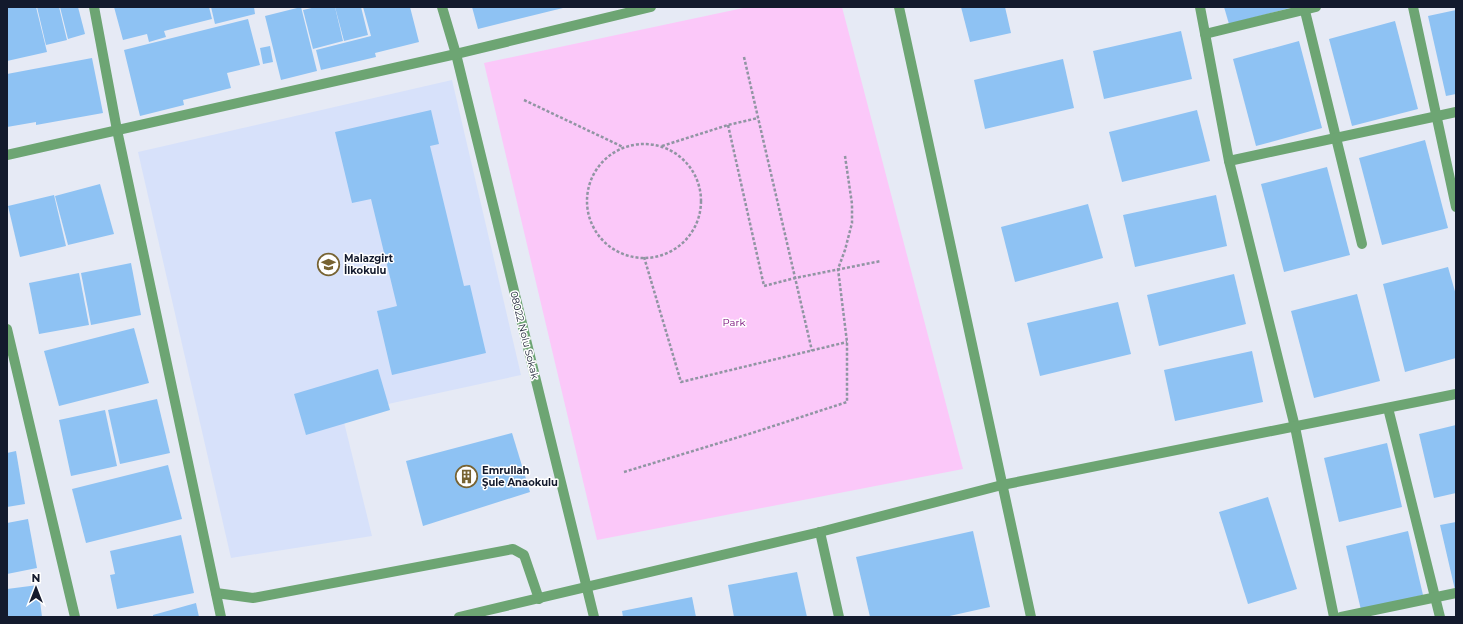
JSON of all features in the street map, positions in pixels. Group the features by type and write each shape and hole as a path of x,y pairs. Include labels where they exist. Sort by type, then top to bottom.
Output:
{"street":[{"path":"94,7 117,130 221,617"},
{"name":"08022 Nolu Sokak","path":"442,7 456,54 594,617"},
{"path":"7,155 456,54 651,7"},
{"path":"900,7 1031,617"},
{"path":"1200,7 1229,161 1294,427 1334,617"},
{"path":"1205,34 1304,8 1316,7"},
{"path":"1413,7 1456,207"},
{"path":"1304,8 1362,244"},
{"path":"1229,161 1456,112"},
{"path":"7,329 75,617"},
{"path":"459,617 820,532 1002,485 1456,394"},
{"path":"1388,408 1440,617"},
{"path":"820,532 839,617"},
{"path":"216,593 253,598 513,549 524,554 539,599"},
{"path":"1341,617 1456,593"}],"path":[{"path":"744,56 812,351"},
{"path":"524,100 624,147"},
{"path":"661,146 728,125 758,118"},
{"path":"728,125 764,286 795,278 881,261"},
{"path":"642,144 661,146 678,155 691,168 699,186 701,204 697,223 687,239 672,250 655,257 636,258 618,252 602,241 592,225 587,207 588,188 595,171 608,157 624,147 642,144"},
{"path":"624,472 847,402 847,342 838,269 852,223 852,204 845,156"},
{"path":"644,258 681,382 847,342"}],"shaded area":[{"name":"Malazgirt İlkokulu","path":"452,80 521,375 342,414 372,536 231,558 138,152"}],"green space":[{"name":"Park","path":"748,7 842,7 963,469 597,540 484,63"}],"building":[{"path":"7,7 36,7 47,52 7,61"},
{"path":"37,7 59,7 67,40 46,45"},
{"path":"60,7 78,7 85,34 68,39"},
{"path":"114,7 209,7 212,19 164,31 166,37 149,42 147,34 123,40"},
{"path":"211,7 254,7 255,14 215,24"},
{"path":"301,7 317,71 281,80 265,16"},
{"path":"316,7 335,7 343,41 313,49 303,10"},
{"path":"335,7 361,7 368,35 344,41"},
{"path":"363,7 410,7 419,42 375,53 376,57 321,70 316,50 371,36"},
{"path":"472,7 563,7 563,8 478,29"},
{"path":"961,7 1005,7 1011,33 970,42"},
{"path":"1224,7 1290,7 1290,8 1229,24"},
{"path":"1456,10 1456,94 1446,96 1428,16"},
{"path":"248,19 260,65 227,73 231,88 183,100 184,105 140,116 124,50"},
{"path":"1395,21 1418,109 1352,126 1329,39"},
{"path":"1181,31 1192,79 1104,99 1093,51"},
{"path":"1299,41 1322,128 1256,146 1233,59"},
{"path":"270,46 273,62 263,64 260,48"},
{"path":"92,58 103,113 36,125 36,122 7,127 7,74"},
{"path":"1063,59 1074,108 985,129 974,80"},
{"path":"431,110 439,144 430,146 464,286 470,285 486,353 392,375 377,311 397,306 371,199 352,203 335,132"},
{"path":"1197,110 1210,161 1122,182 1109,132"},
{"path":"1425,140 1448,228 1382,245 1359,158"},
{"path":"1327,167 1350,255 1284,272 1261,184"},
{"path":"100,184 114,234 68,245 55,196"},
{"path":"54,195 66,246 20,257 8,206"},
{"path":"1216,195 1227,246 1135,267 1123,215"},
{"path":"1088,204 1103,258 1015,282 1001,227"},
{"path":"131,263 141,315 91,325 81,273"},
{"path":"1448,267 1456,295 1456,358 1405,372 1383,284"},
{"path":"79,273 89,325 39,334 29,283"},
{"path":"1234,274 1246,324 1159,346 1147,295"},
{"path":"1357,294 1380,381 1314,398 1291,311"},
{"path":"1118,302 1131,354 1040,376 1027,323"},
{"path":"134,328 149,383 59,406 44,351"},
{"path":"1252,351 1263,402 1175,421 1164,370"},
{"path":"378,369 390,410 306,435 294,394"},
{"path":"157,399 170,453 120,464 108,410"},
{"path":"105,410 117,466 71,476 59,420"},
{"path":"1456,425 1456,493 1434,498 1419,434"},
{"name":"Emrullah Şule Anaokulu","path":"512,433 530,492 423,526 406,461"},
{"path":"1387,443 1402,507 1339,522 1324,458"},
{"path":"16,451 25,504 7,507 7,453"},
{"path":"168,465 182,519 86,543 72,489"},
{"path":"1268,497 1297,589 1248,604 1219,512"},
{"path":"28,519 37,568 7,574 7,523"},
{"path":"1456,522 1456,590 1455,590 1440,525"},
{"path":"973,531 990,607 945,617 870,617 856,557"},
{"path":"1408,531 1423,595 1361,610 1346,546"},
{"path":"181,535 194,593 117,609 110,575 115,574 110,551"},
{"path":"797,572 807,617 734,617 728,585"},
{"path":"38,585 42,617 7,617 7,589"},
{"path":"692,597 696,617 623,617 622,611"},
{"path":"196,603 199,617 153,617 153,615"}],"place":[{"name":"Malazgirt İlkokulu","path":"329,264"},
{"name":"Emrullah Şule Anaokulu","path":"467,476"}]}
